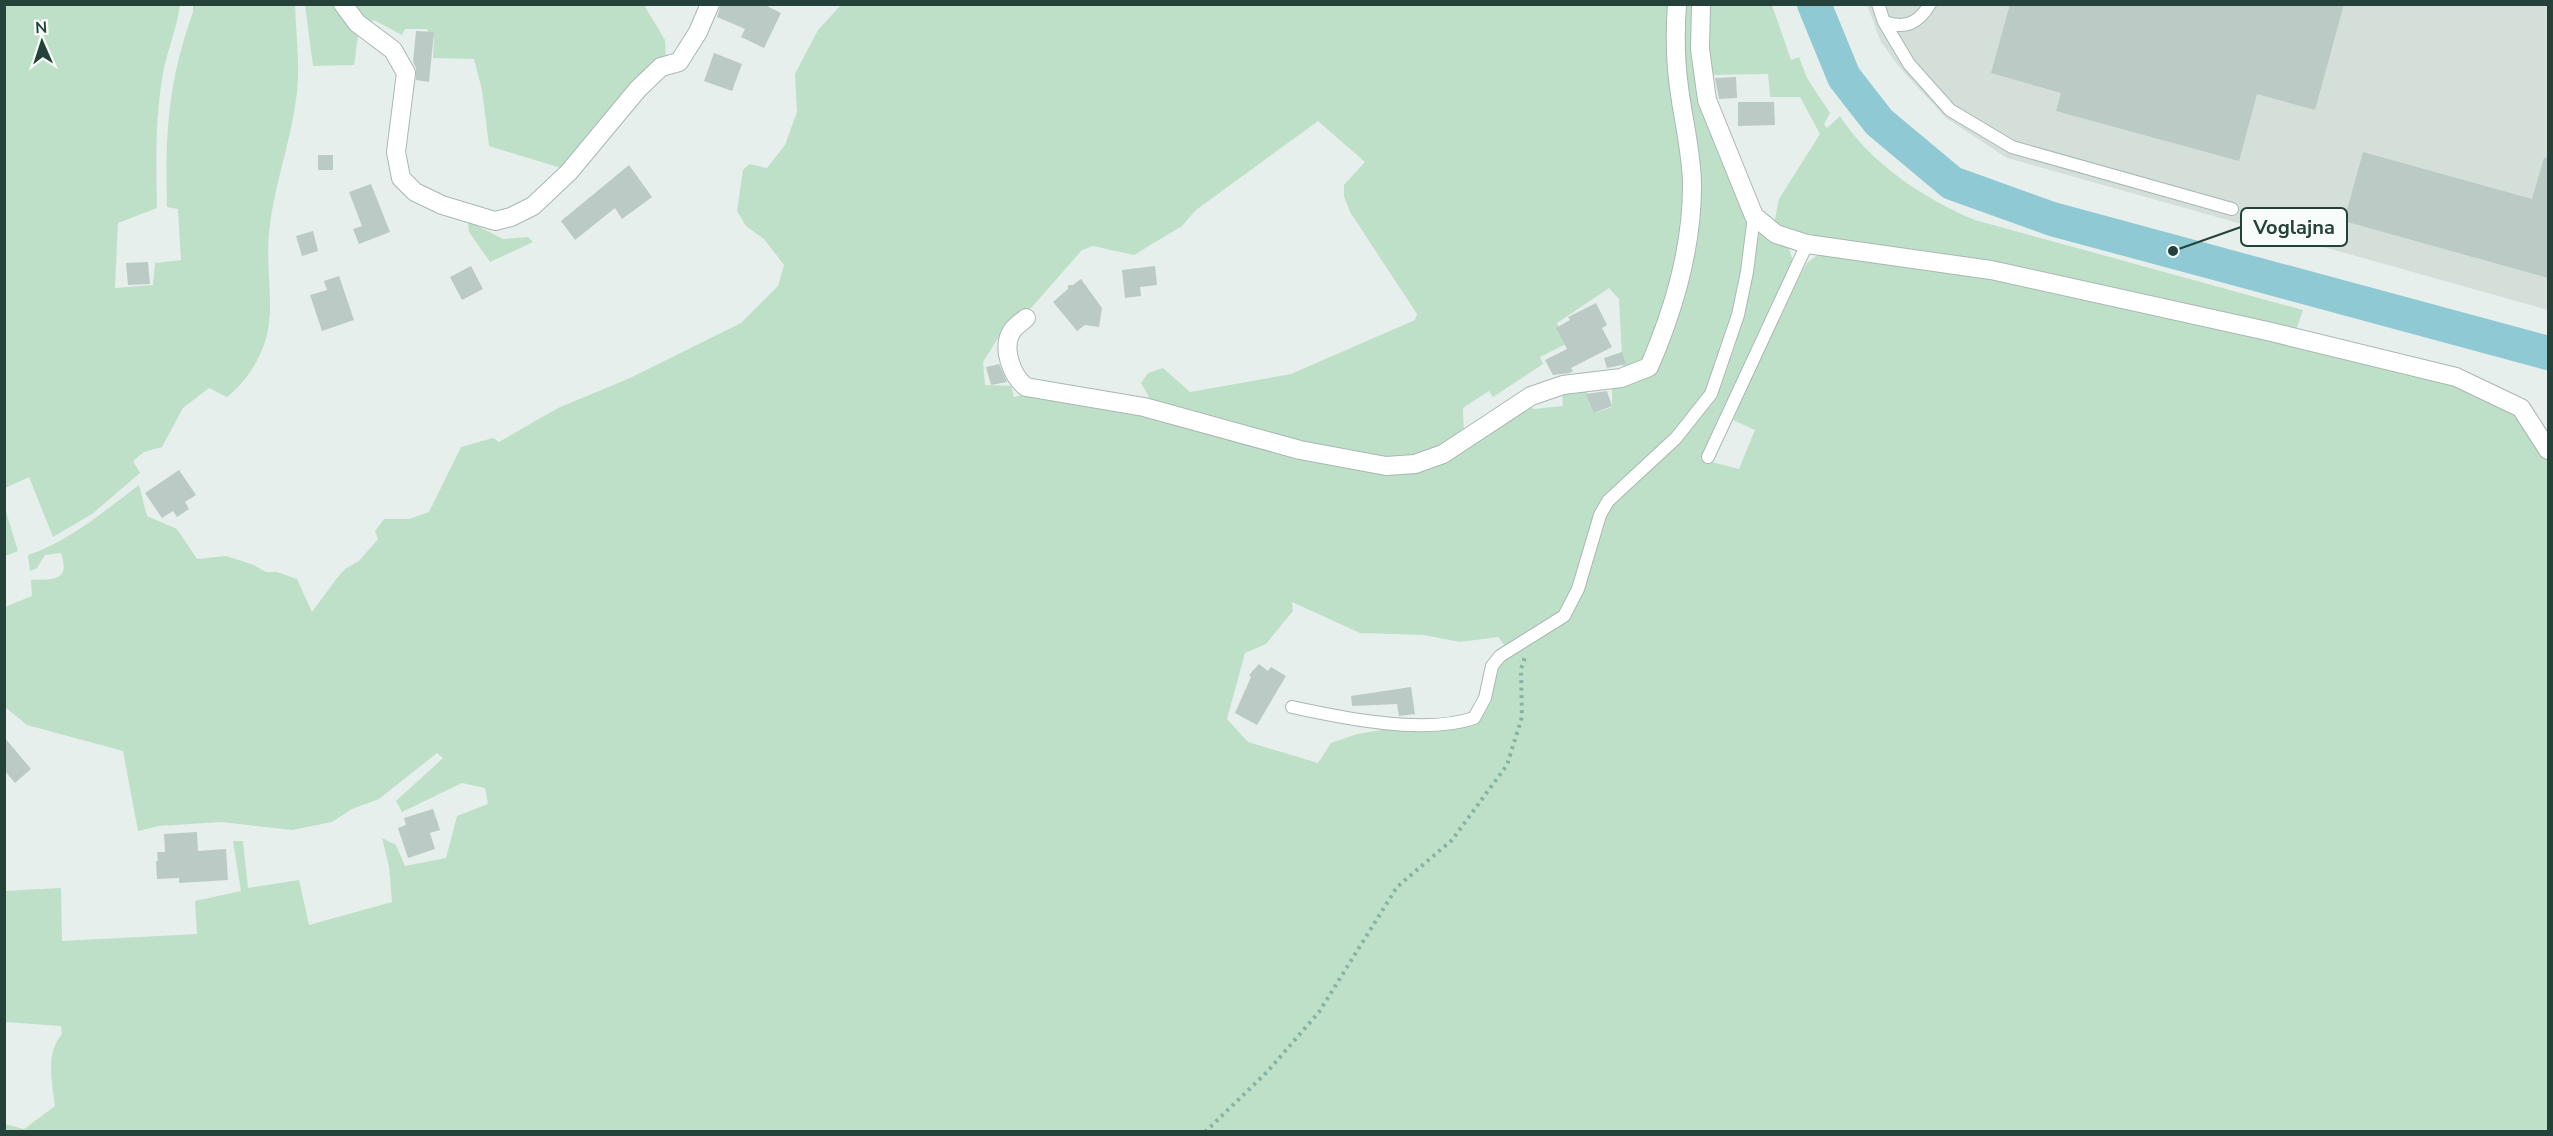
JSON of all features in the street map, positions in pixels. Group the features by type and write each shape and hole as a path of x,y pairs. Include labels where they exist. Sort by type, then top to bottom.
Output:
{"street":[{"path":"343,4 357,23 393,50 406,73 396,152 401,178 415,192 442,205 495,221 512,217 533,206 569,172 638,89 661,67 679,62 698,32 710,4"},
{"path":"1026,318 1012,331 1008,343 1009,358 1018,381 1026,387 1144,406 1300,450 1386,466 1416,464 1443,454 1531,396 1563,385 1621,378 1648,368 1662,335 1679,277 1687,244 1692,187 1690,154 1678,85 1675,31 1677,4"},
{"path":"1701,4 1700,49 1707,100 1754,216 1776,234 1808,244 1991,270 2267,331 2456,377 2521,408 2548,450"}],"lane":[{"path":"1878,4 1884,22 1909,64 1950,110 2012,147 2232,209"},
{"path":"1884,22 1896,26 1909,25 1920,20 1930,4"},
{"path":"1292,707 1393,724 1457,724 1474,718 1485,698 1492,666 1500,656 1564,616 1578,589 1600,515 1608,501 1676,438 1711,394 1738,315 1747,272 1754,216"},
{"path":"1708,457 1808,244"}],"path":[{"path":"1205,1131 1267,1072 1319,1011 1397,888 1452,840 1507,765 1522,717 1521,669 1533,637"}],"shaded area":[{"path":"1867,5 2548,5 2548,310 2007,158 1946,118 1900,68 1881,42"}],"green space":[{"path":"4,5 180,5 164,68 159,103 156,155 157,208 118,223 115,288 153,285 155,263 181,260 178,209 167,207 168,131 173,85 193,5 295,5 297,88 293,117 271,216 268,247 270,316 262,350 245,379 227,397 209,388 183,408 162,447 144,452 133,461 140,473 92,514 53,537 29,477 5,488"},
{"path":"305,5 337,5 361,29 354,65 313,66"},
{"path":"348,5 644,5 665,40 666,58 650,68 622,93 564,169 489,146 482,90 474,59 433,58 434,39 429,37 427,29 405,29 402,35 374,20 369,22"},
{"path":"841,5 1675,5 1672,46 1673,77 1687,162 1687,209 1681,255 1662,323 1646,365 1623,373 1619,299 1609,288 1557,323 1566,344 1540,357 1543,364 1493,397 1489,391 1463,408 1464,435 1444,449 1415,462 1386,462 1315,450 1153,404 1141,383 1148,373 1163,368 1190,392 1291,374 1415,320 1417,314 1350,212 1344,196 1344,185 1365,162 1318,121 1196,210 1182,226 1134,255 1093,246 1082,250 1032,307 1007,324 983,362 985,385 1011,386 1014,397 1033,393 1144,410 1298,455 1384,470 1414,469 1435,463 1530,403 1533,409 1563,406 1562,389 1586,391 1595,413 1612,407 1612,389 1651,372 1667,339 1692,243 1697,165 1682,83 1679,31 1681,5 1694,5 1694,50 1699,101 1746,216 1748,236 1736,313 1710,387 1693,414 1680,428 1612,489 1600,503 1590,531 1579,577 1566,605 1544,625 1506,647 1498,637 1460,642 1424,635 1360,633 1292,602 1293,611 1266,644 1245,653 1227,719 1248,742 1318,763 1331,743 1357,734 1394,728 1429,730 1460,728 1474,723 1484,713 1494,672 1501,661 1572,615 1588,572 1600,526 1609,505 1673,446 1718,390 1735,346 1759,234 1765,232 1788,245 1793,261 1700,459 1739,469 1755,430 1733,420 1776,318 1807,263 1820,253 1869,255 1980,274 2429,372 2467,384 2500,400 2527,422 2548,457 2548,1131 5,1131 5,1124 24,1129 55,1106 51,1068 53,1050 62,1034 61,1026 5,1022 4,891 61,888 62,941 197,934 195,901 241,891 233,841 243,841 248,888 299,880 309,925 392,902 389,866 382,838 396,845 405,866 446,858 457,816 488,804 485,788 462,783 402,812 396,801 443,758 437,753 379,799 352,809 332,822 292,830 222,822 159,826 138,831 123,751 27,725 5,707 5,607 32,596 31,580 52,579 61,574 63,570 61,553 45,555 37,568 30,571 28,555 72,534 139,485 147,516 177,529 197,559 226,556 254,565 266,572 277,572 297,579 312,612 345,569 359,561 378,539 375,531 384,519 409,519 429,512 461,447 493,438 499,442 558,408 630,378 741,323 778,286 784,265 764,239 746,226 737,211 743,170 749,164 767,168 785,145 797,112 795,74 818,30"},
{"path":"1704,5 1772,5 1791,60 1799,57 1807,78 1830,113 1824,124 1827,128 1840,116 1852,133 1882,164 1937,201 1975,220 2303,310 2296,330 1822,240 1774,224 1779,199 1820,134 1800,97 1770,97 1768,74 1705,75"},
{"path":"468,221 503,239 528,237 533,242 490,262 469,232"},
{"path":"4,505 18,551 5,556 4,556"}],"building":[{"path":"721,4 763,4 781,13 764,48 741,37 745,29 717,17"},
{"path":"2010,4 2344,4 2315,110 2257,94 2239,161 2056,111 2061,93 1991,73"},
{"path":"416,31 434,32 429,82 416,80 416,68 413,62"},
{"path":"714,53 742,64 732,91 704,81"},
{"path":"1736,77 1737,98 1719,99 1715,78"},
{"path":"1738,102 1774,102 1775,125 1738,126"},
{"path":"2363,152 2532,199 2544,158 2548,158 2548,278 2344,221"},
{"path":"318,155 333,155 333,170 318,170"},
{"path":"629,165 652,197 622,219 615,208 575,240 561,221"},
{"path":"371,184 390,232 359,244 353,229 362,226 349,192"},
{"path":"313,231 318,251 302,256 296,236"},
{"path":"148,262 150,284 128,285 126,263"},
{"path":"471,266 483,289 462,300 450,277"},
{"path":"1155,266 1157,285 1140,287 1141,296 1125,298 1122,270"},
{"path":"339,276 354,320 322,331 310,295 327,290 324,281"},
{"path":"1081,279 1102,308 1099,327 1085,325 1077,331 1053,302 1068,289 1068,285 1073,285"},
{"path":"1596,303 1607,325 1602,328 1612,347 1571,368 1573,371 1570,373 1553,375 1545,360 1567,349 1556,328 1570,320 1568,317"},
{"path":"1622,352 1626,364 1607,368 1604,358"},
{"path":"999,364 1007,382 991,385 986,367"},
{"path":"1607,391 1612,406 1594,413 1586,394"},
{"path":"179,470 196,495 185,502 189,509 177,517 173,511 162,518 145,493"},
{"path":"1259,664 1268,671 1271,667 1286,676 1257,725 1235,713 1251,677 1249,675"},
{"path":"1411,687 1415,714 1399,716 1397,704 1352,706 1351,696"},
{"path":"4,737 31,769 15,783 4,770"},
{"path":"433,809 440,830 430,833 435,849 408,858 398,828 406,825 404,818"},
{"path":"197,832 198,851 226,849 228,880 179,883 179,878 157,879 157,852 165,852 164,834"}],"waterway":[{"path":"1814,4 1844,77 1879,122 1952,183 2052,219 2548,353"}],"place":[{"name":"Voglajna","path":"2173,251"}]}
